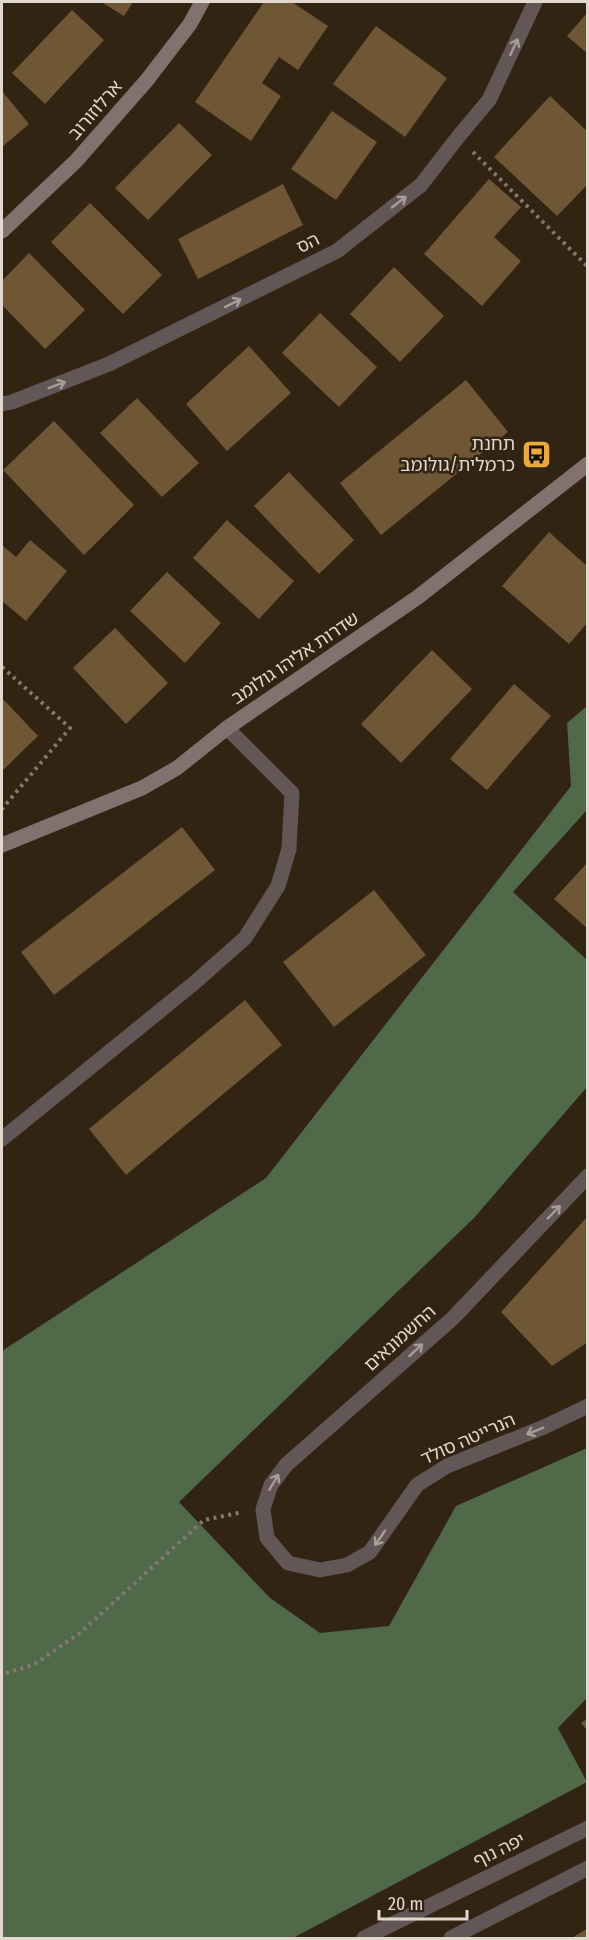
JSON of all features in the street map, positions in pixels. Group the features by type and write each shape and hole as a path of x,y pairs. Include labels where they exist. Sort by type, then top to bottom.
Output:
{"street":[{"name":"ארלוזורוב","path":"2,231 76,161 147,80 190,24 202,2"},
{"name":"הס","path":"2,404 109,364 337,250 422,185 489,100 535,2"},
{"name":"שדרות אליהו גולומב","path":"2,845 142,788 177,768 227,728 418,597 588,464"},
{"path":"2,1139 193,984 245,938 278,886 289,849 292,793 227,728"},
{"name":"החשמונאים","path":"267,1538 263,1509 271,1485 286,1465 453,1318 588,1176"},
{"name":"הנרייטה סולד","path":"267,1538 288,1563 320,1570 347,1565 370,1552 417,1485 447,1466 544,1427 588,1406"},
{"name":"יפה נוף","path":"364,1938 588,1828"},
{"path":"451,1938 588,1868"}],"path":[{"path":"458,137 588,267"},
{"path":"2,667 70,728 2,809"},
{"path":"6,1673 33,1665 80,1633 204,1520 263,1509"}],"green space":[{"path":"587,706 587,810 513,892 587,960 587,1087 474,1218 179,1502 270,1598 320,1633 389,1626 456,1506 587,1448 587,1698 558,1728 587,1782 293,1938 2,1938 2,1351 266,1178 571,786 567,723"}],"building":[{"path":"101,2 133,2 124,16"},
{"path":"264,2 292,2 328,26 298,70 279,57 262,83 281,96 251,141 195,102"},
{"path":"72,10 104,40 45,104 12,73"},
{"path":"588,12 588,54 567,36"},
{"path":"376,26 447,78 405,137 333,84"},
{"path":"2,91 29,124 2,147"},
{"path":"550,96 588,132 588,184 557,216 494,157"},
{"path":"332,111 377,142 336,200 291,169"},
{"path":"179,123 212,155 148,220 115,188"},
{"path":"489,179 521,207 494,237 521,261 482,306 424,254"},
{"path":"283,184 303,225 198,279 178,239"},
{"path":"90,203 162,275 123,314 51,242"},
{"path":"29,253 85,310 45,349 2,305 2,281"},
{"path":"394,267 444,316 400,362 350,314"},
{"path":"320,313 377,367 339,407 282,353"},
{"path":"249,346 291,393 227,451 186,404"},
{"path":"466,380 508,432 381,535 340,483"},
{"path":"137,398 199,463 162,497 100,433"},
{"path":"54,421 134,505 84,555 3,470"},
{"path":"289,472 354,540 319,574 254,506"},
{"path":"227,520 294,581 259,619 193,558"},
{"path":"549,532 588,567 588,622 569,644 502,586"},
{"path":"30,540 67,571 26,621 2,601 2,545 16,557"},
{"path":"167,572 221,623 185,663 130,611"},
{"path":"115,628 168,683 126,724 73,668"},
{"path":"432,650 472,689 401,763 361,724"},
{"path":"514,684 551,716 487,790 450,759"},
{"path":"4,700 38,736 2,771 2,702"},
{"path":"182,827 215,870 54,995 21,952"},
{"path":"588,862 588,929 554,899"},
{"path":"374,890 426,955 334,1027 283,962"},
{"path":"245,1000 282,1045 126,1175 89,1129"},
{"path":"588,1216 588,1342 552,1366 501,1312"},
{"path":"588,1718 588,1731 581,1723"},
{"path":"588,1928 588,1938 572,1938"}],"place":[{"name":"תחנת כרמלית/גולומב","path":"536,454"}]}
